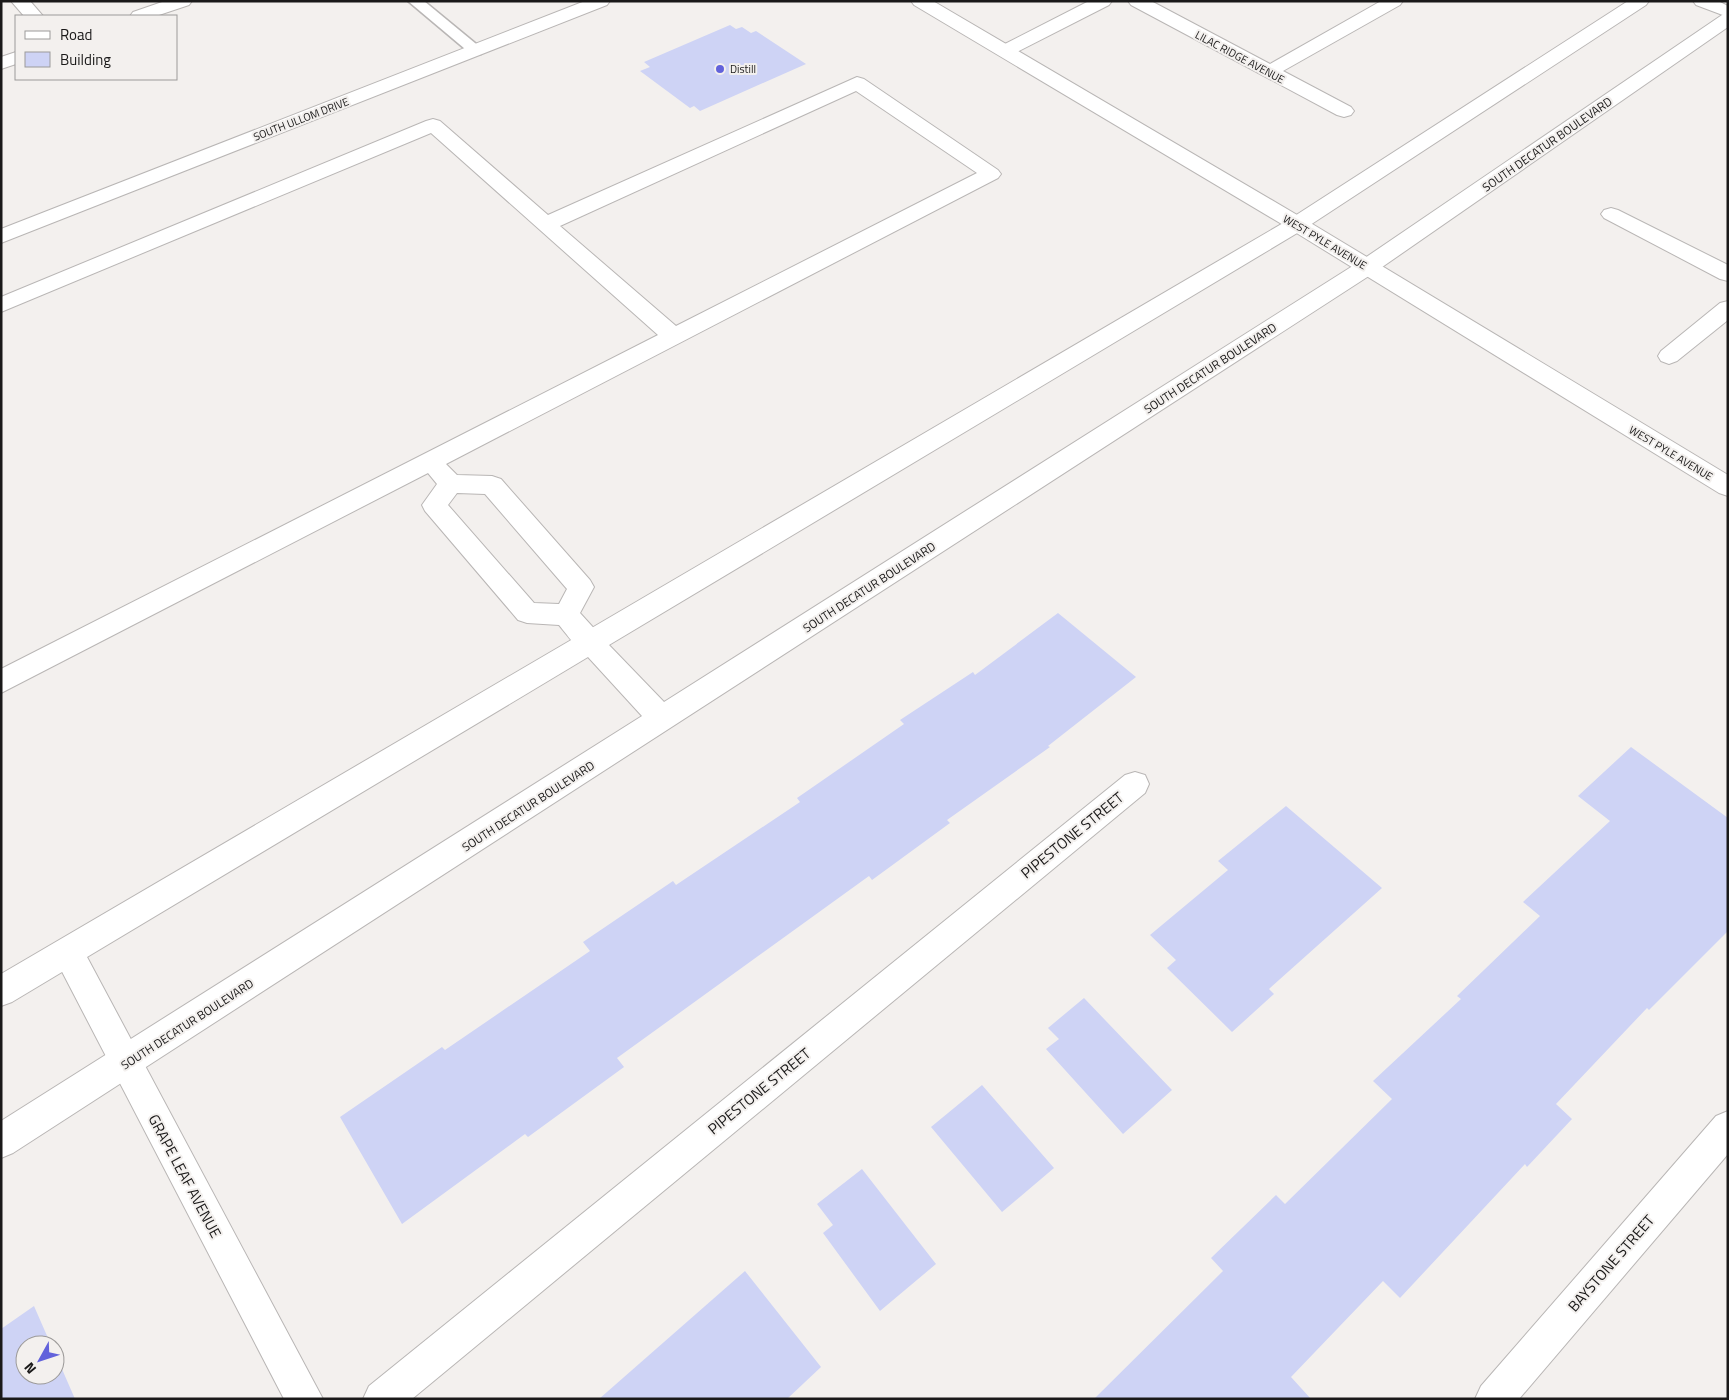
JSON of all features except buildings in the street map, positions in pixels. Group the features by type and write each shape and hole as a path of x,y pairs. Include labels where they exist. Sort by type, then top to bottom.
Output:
{"street":[{"path":"20,1 33,15"},
{"path":"142,15 183,1"},
{"name":"SOUTH ULLOM DRIVE","path":"1,237 600,1"},
{"name":"WEST PYLE AVENUE","path":"920,1 1297,224 1728,487"},
{"path":"1005,51 1103,1"},
{"name":"LILAC RIDGE AVENUE","path":"1137,1 1344,111"},
{"path":"1269,72 1365,9 1394,1"},
{"path":"1,991 1297,224 1640,1"},
{"path":"1702,1 1728,12"},
{"name":"SOUTH DECATUR BOULEVARD","path":"1,1141 126,1064 1367,267 1728,19"},
{"path":"1,64 15,58"},
{"path":"1,682 991,174 857,82 546,224"},
{"path":"1,305 433,125 674,337"},
{"path":"1611,214 1728,274"},
{"path":"1670,356 1728,308"},
{"path":"431,461 451,484 492,485 582,587 566,615"},
{"path":"451,484 434,505 527,613 566,615 662,719"},
{"name":"PIPESTONE STREET","path":"382,1399 1135,784"},
{"name":"GRAPE LEAF AVENUE","path":"68,952 304,1399"},
{"name":"BAYSTONE STREET","path":"1494,1399 1728,1128"}],"lane":[{"path":"415,1 476,51"}],"place":[{"name":"Distill","path":"720,69"}]}
